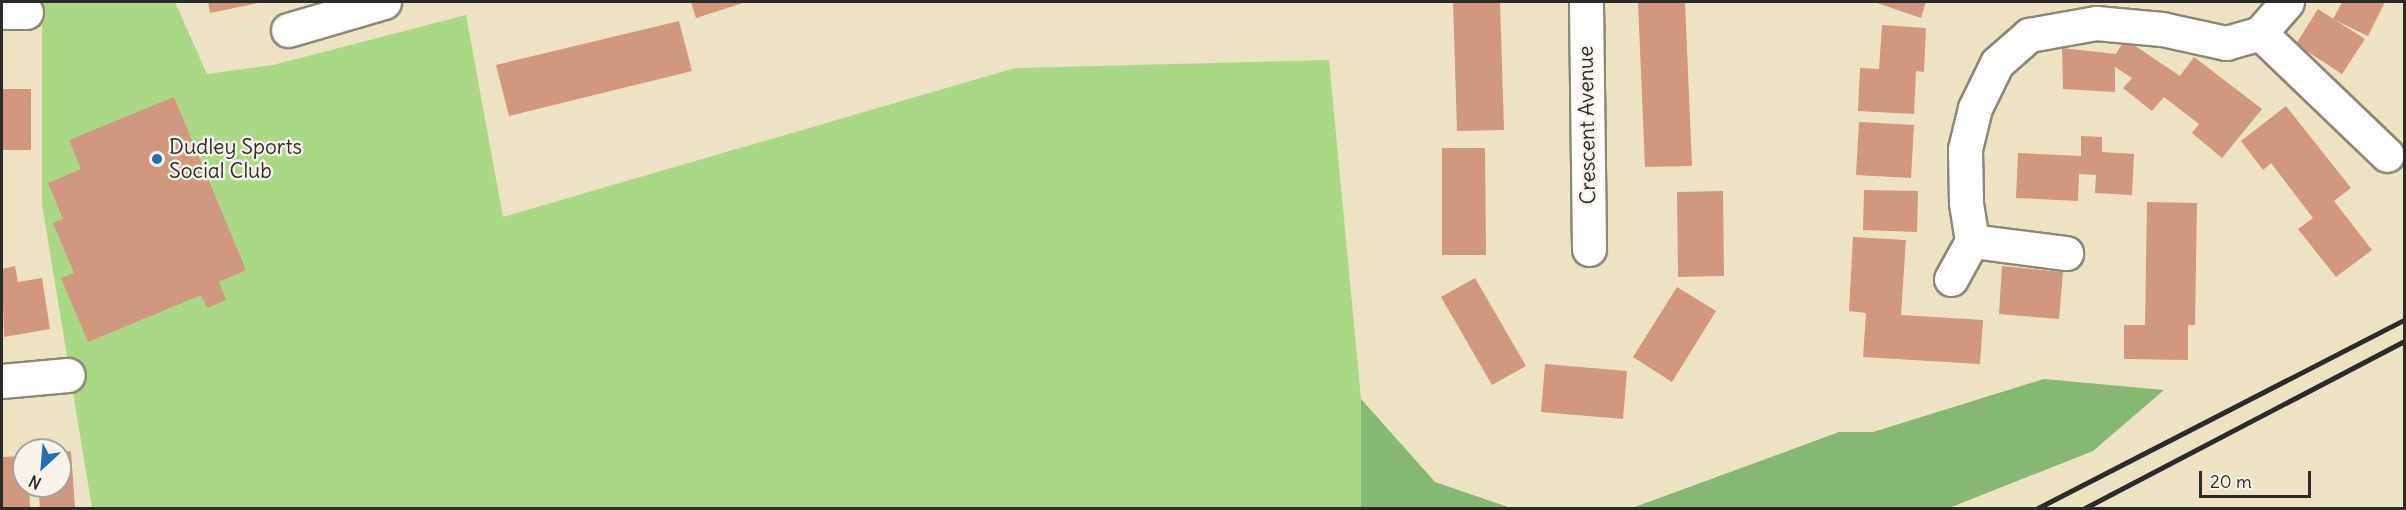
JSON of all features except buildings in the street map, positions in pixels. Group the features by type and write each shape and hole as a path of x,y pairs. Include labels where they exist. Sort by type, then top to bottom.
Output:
{"street":[{"path":"288,30 384,2"},
{"name":"Crescent Avenue","path":"1586,2 1589,249"},
{"path":"1951,279 1972,241 1966,202 1965,149 1975,108 1997,63 2029,35 2096,23 2162,29 2226,43 2260,33 2287,2"},
{"path":"2260,33 2387,155"},
{"path":"1972,241 2066,253"},
{"path":"2,381 68,375"}],"green space":[{"path":"42,2 175,2 207,74 273,65 466,15 503,217 1015,68 1329,60 1361,399 1361,508 92,508 42,204"},
{"path":"2044,379 2164,390 2093,451 1949,508 1632,508 1839,432 1873,432"},
{"path":"1361,399 1435,482 1511,508 1361,508"}],"railway":[{"path":"2038,508 2404,320"},
{"path":"2085,508 2404,341"}],"place":[{"name":"Dudley Sports Social Club","path":"157,159"}]}
